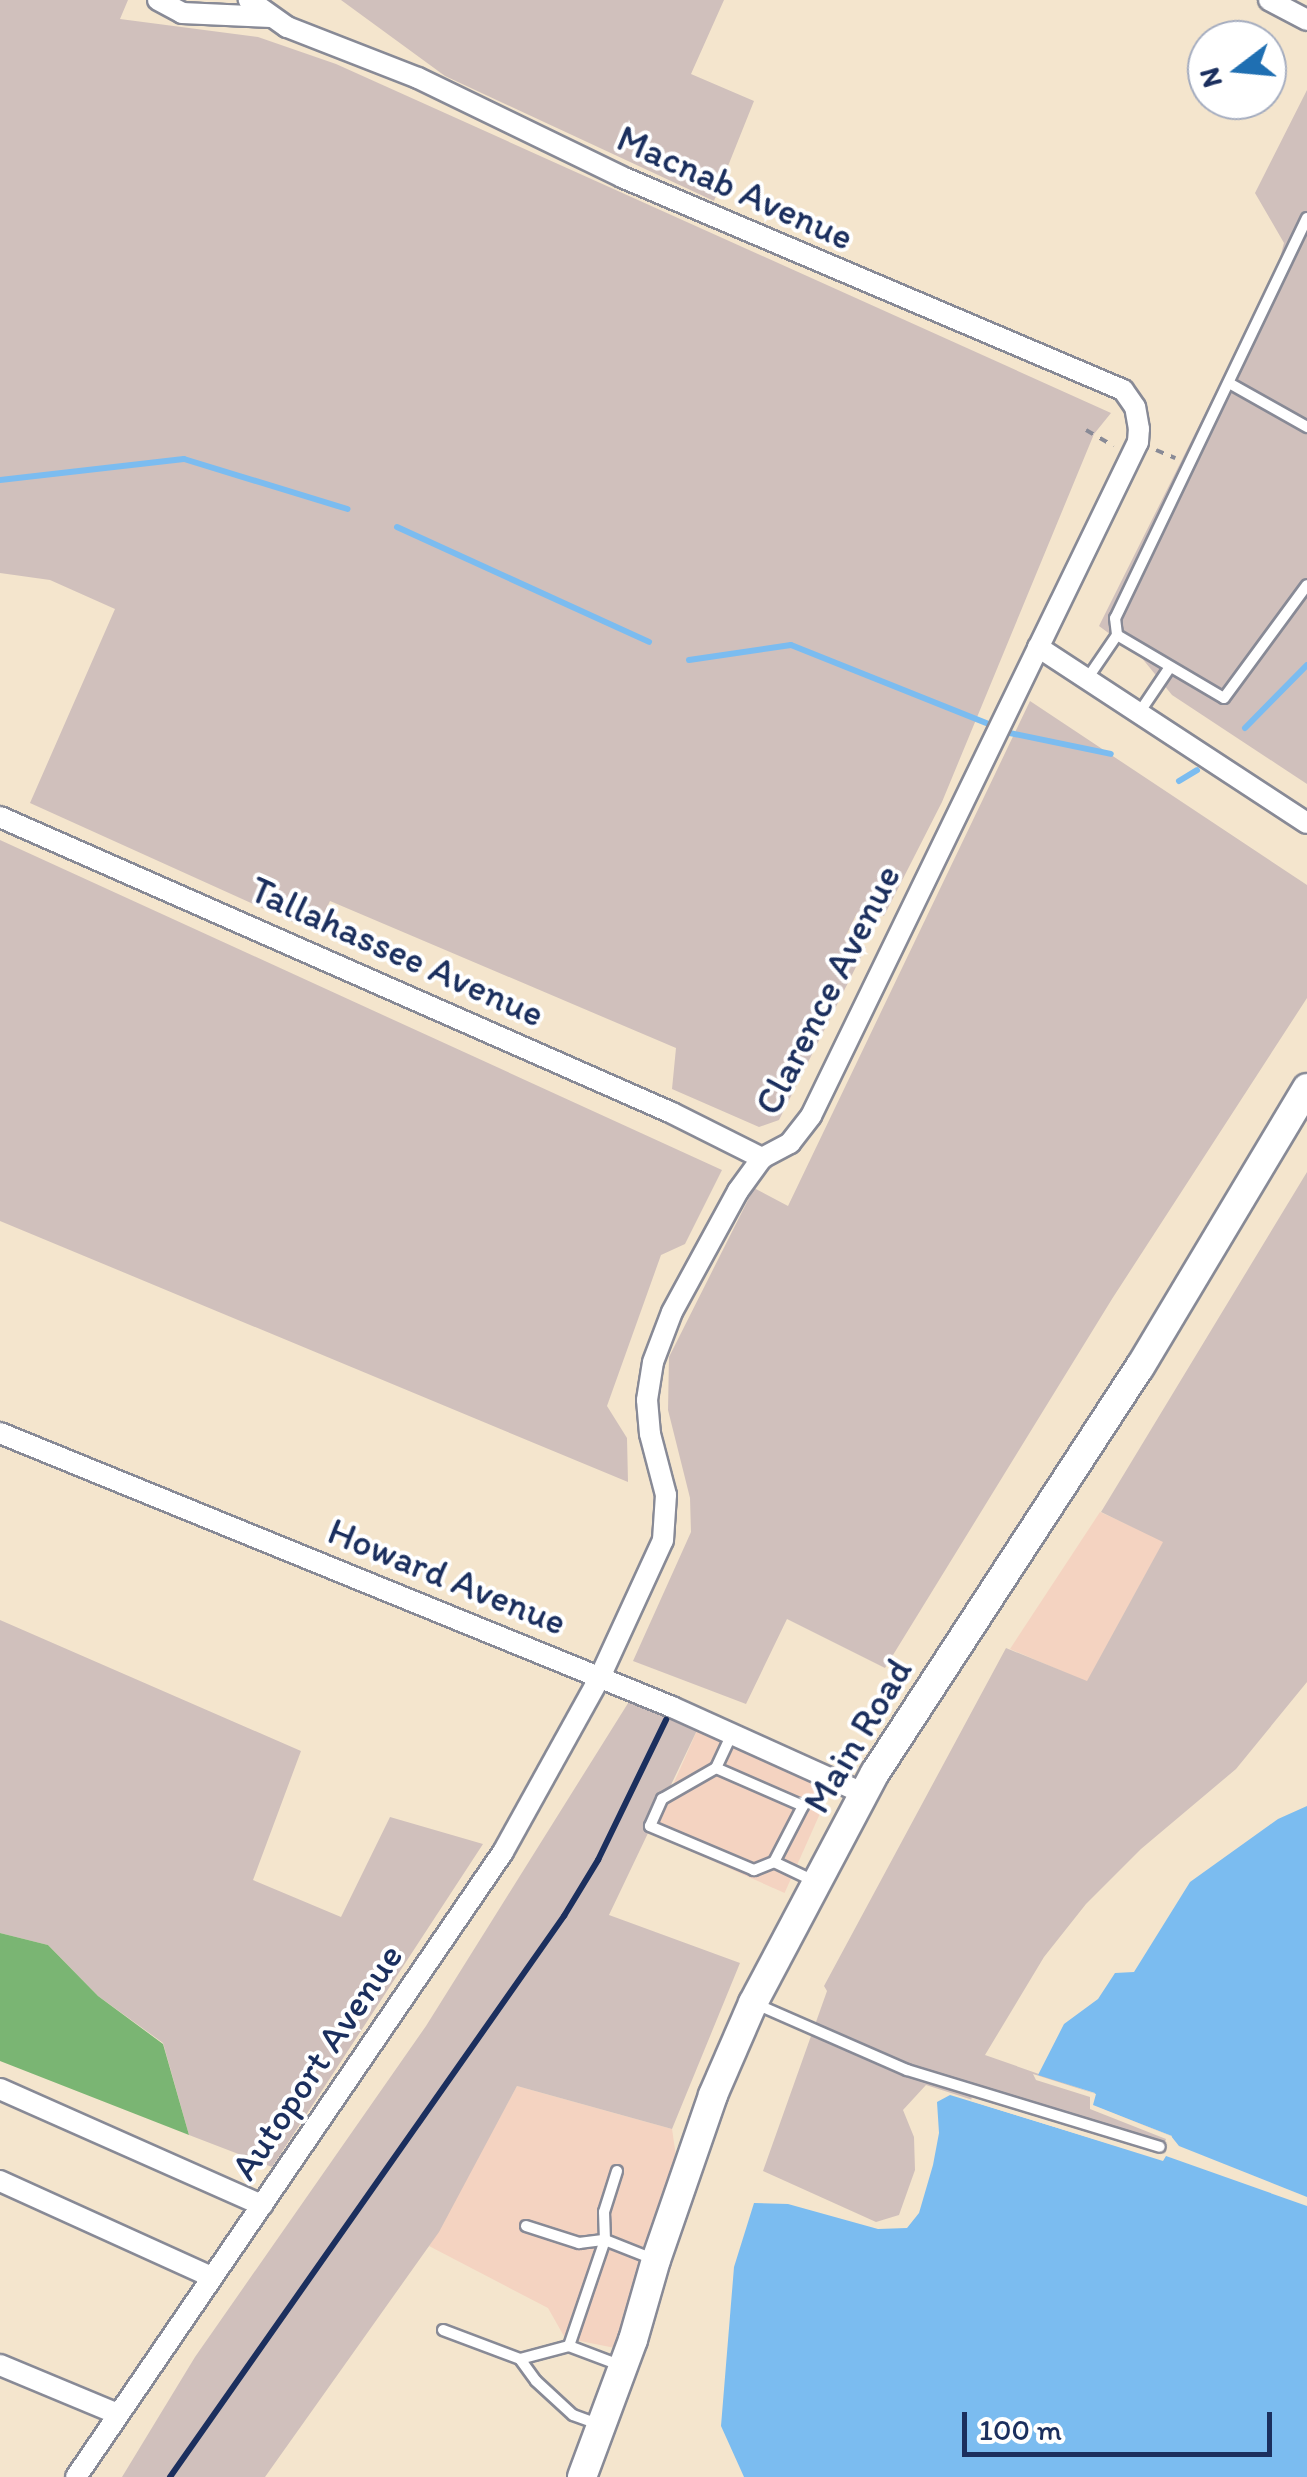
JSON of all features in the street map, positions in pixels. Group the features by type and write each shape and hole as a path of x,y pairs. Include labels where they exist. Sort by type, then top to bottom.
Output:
{"main road":[{"name":"Main Road","path":"582,2477 713,2095 754,2003 817,1882 865,1794 1140,1367 1307,1088"}],"street":[{"name":"Macnab Avenue","path":"158,0 182,13 271,18"},
{"name":"Macnab Avenue","path":"250,0 271,18 418,78 622,177 1123,390 1139,420 1135,449"},
{"path":"1270,0 1307,20"},
{"name":"Clarence Avenue","path":"600,1677 663,1540 666,1496 647,1410 655,1354 696,1261 762,1158 790,1143 811,1116 1135,449"},
{"path":"1038,647 1307,822"},
{"name":"Tallahassee Avenue","path":"0,817 654,1104 762,1158"},
{"name":"Howard Avenue","path":"0,1433 600,1677 865,1794"},
{"name":"Autoport Avenue","path":"76,2477 503,1852 600,1677"},
{"path":"0,2089 262,2205"},
{"path":"0,2180 212,2277"},
{"path":"0,2365 118,2414"}],"lane":[{"path":"1087,679 1117,635 1115,618 1307,218"},
{"path":"1228,383 1307,427"},
{"path":"1117,635 1224,698 1307,585"},
{"path":"1139,712 1170,667"},
{"path":"716,1768 803,1806 774,1862 754,1870 650,1826 662,1798 716,1768 732,1734"},
{"path":"774,1862 817,1882"},
{"path":"754,2003 907,2070 1160,2146"},
{"path":"569,2346 605,2240 604,2212 617,2171"},
{"path":"526,2226 579,2243 605,2240 656,2260"},
{"path":"444,2330 520,2359 536,2380 573,2414 601,2426"},
{"path":"520,2359 569,2346 623,2366"}],"path":[{"path":"1086,430 1184,462"}],"shaded area":[{"path":"0,0 128,0 120,19 258,37 336,64 1111,413 1094,434 942,802 884,916 857,913 844,940 866,947 779,1120 759,1127 672,1089 676,1048 330,901 315,932 30,803 115,609 50,580 0,573"},
{"path":"341,0 724,0 691,74 754,101 714,201 445,76"},
{"path":"1307,90 1307,784 1172,695 1141,657 1099,626 1277,269 1284,243 1255,193"},
{"path":"1030,701 1307,885 1307,998 1112,1299 885,1668 787,1619 746,1704 633,1661 691,1532 690,1498 668,1410 669,1357 754,1188 788,1206"},
{"path":"0,840 722,1170 685,1244 661,1255 607,1406 627,1438 628,1482 0,1221"},
{"path":"1307,1172 1307,1682 1236,1769 1141,1849 1086,1904 1044,1957 985,2055 1096,2094 1093,2104 1171,2136 1179,2146 1163,2161 926,2085 903,2110 914,2137 915,2170 899,2215 876,2222 763,2171 827,1991 824,1986 1006,1648 1087,1681 1163,1542 1101,1512"},
{"path":"1100,1512 1164,1541 1087,1682 1010,1649"},
{"path":"0,1620 301,1751 253,1880 341,1917 390,1817 483,1844 272,2167 189,2135 163,2043 98,1996 48,1945 0,1933"},
{"path":"635,1692 700,1724 609,1915 740,1963 672,2129 517,2086 439,2232 265,2477 122,2477 195,2357 426,2026"},
{"path":"700,1724 833,1783 785,1893 651,1834"},
{"path":"517,2086 672,2129 679,2176 615,2348 565,2338 548,2308 429,2246"}],"green space":[{"path":"0,1933 48,1945 98,1996 163,2044 189,2135 0,2061"}],"water":[{"path":"1307,1806 1307,2477 744,2477 721,2426 734,2267 754,2203 788,2204 878,2229 907,2228 919,2213 933,2165 939,2133 937,2102 950,2095 1163,2160 1172,2136 1092,2105 1095,2093 1038,2075 1064,2024 1098,1999 1115,1973 1134,1972 1190,1882 1278,1819"}],"pier":[{"path":"1033,2074 1096,2094 1093,2105 1171,2136 1179,2146 1307,2197 1307,2206 1166,2156 1163,2161 971,2101 972,2096 1160,2154 1166,2139 1090,2109 1090,2097 1036,2080"}],"waterway":[{"path":"0,480 184,459 348,509"},
{"path":"397,527 649,642"},
{"path":"689,660 791,645 996,727"},
{"path":"1245,728 1307,665"},
{"path":"1005,732 1111,754"},
{"path":"1179,781 1197,770"}],"railway":[{"path":"170,2477 564,1916 598,1860 666,1720"}]}
